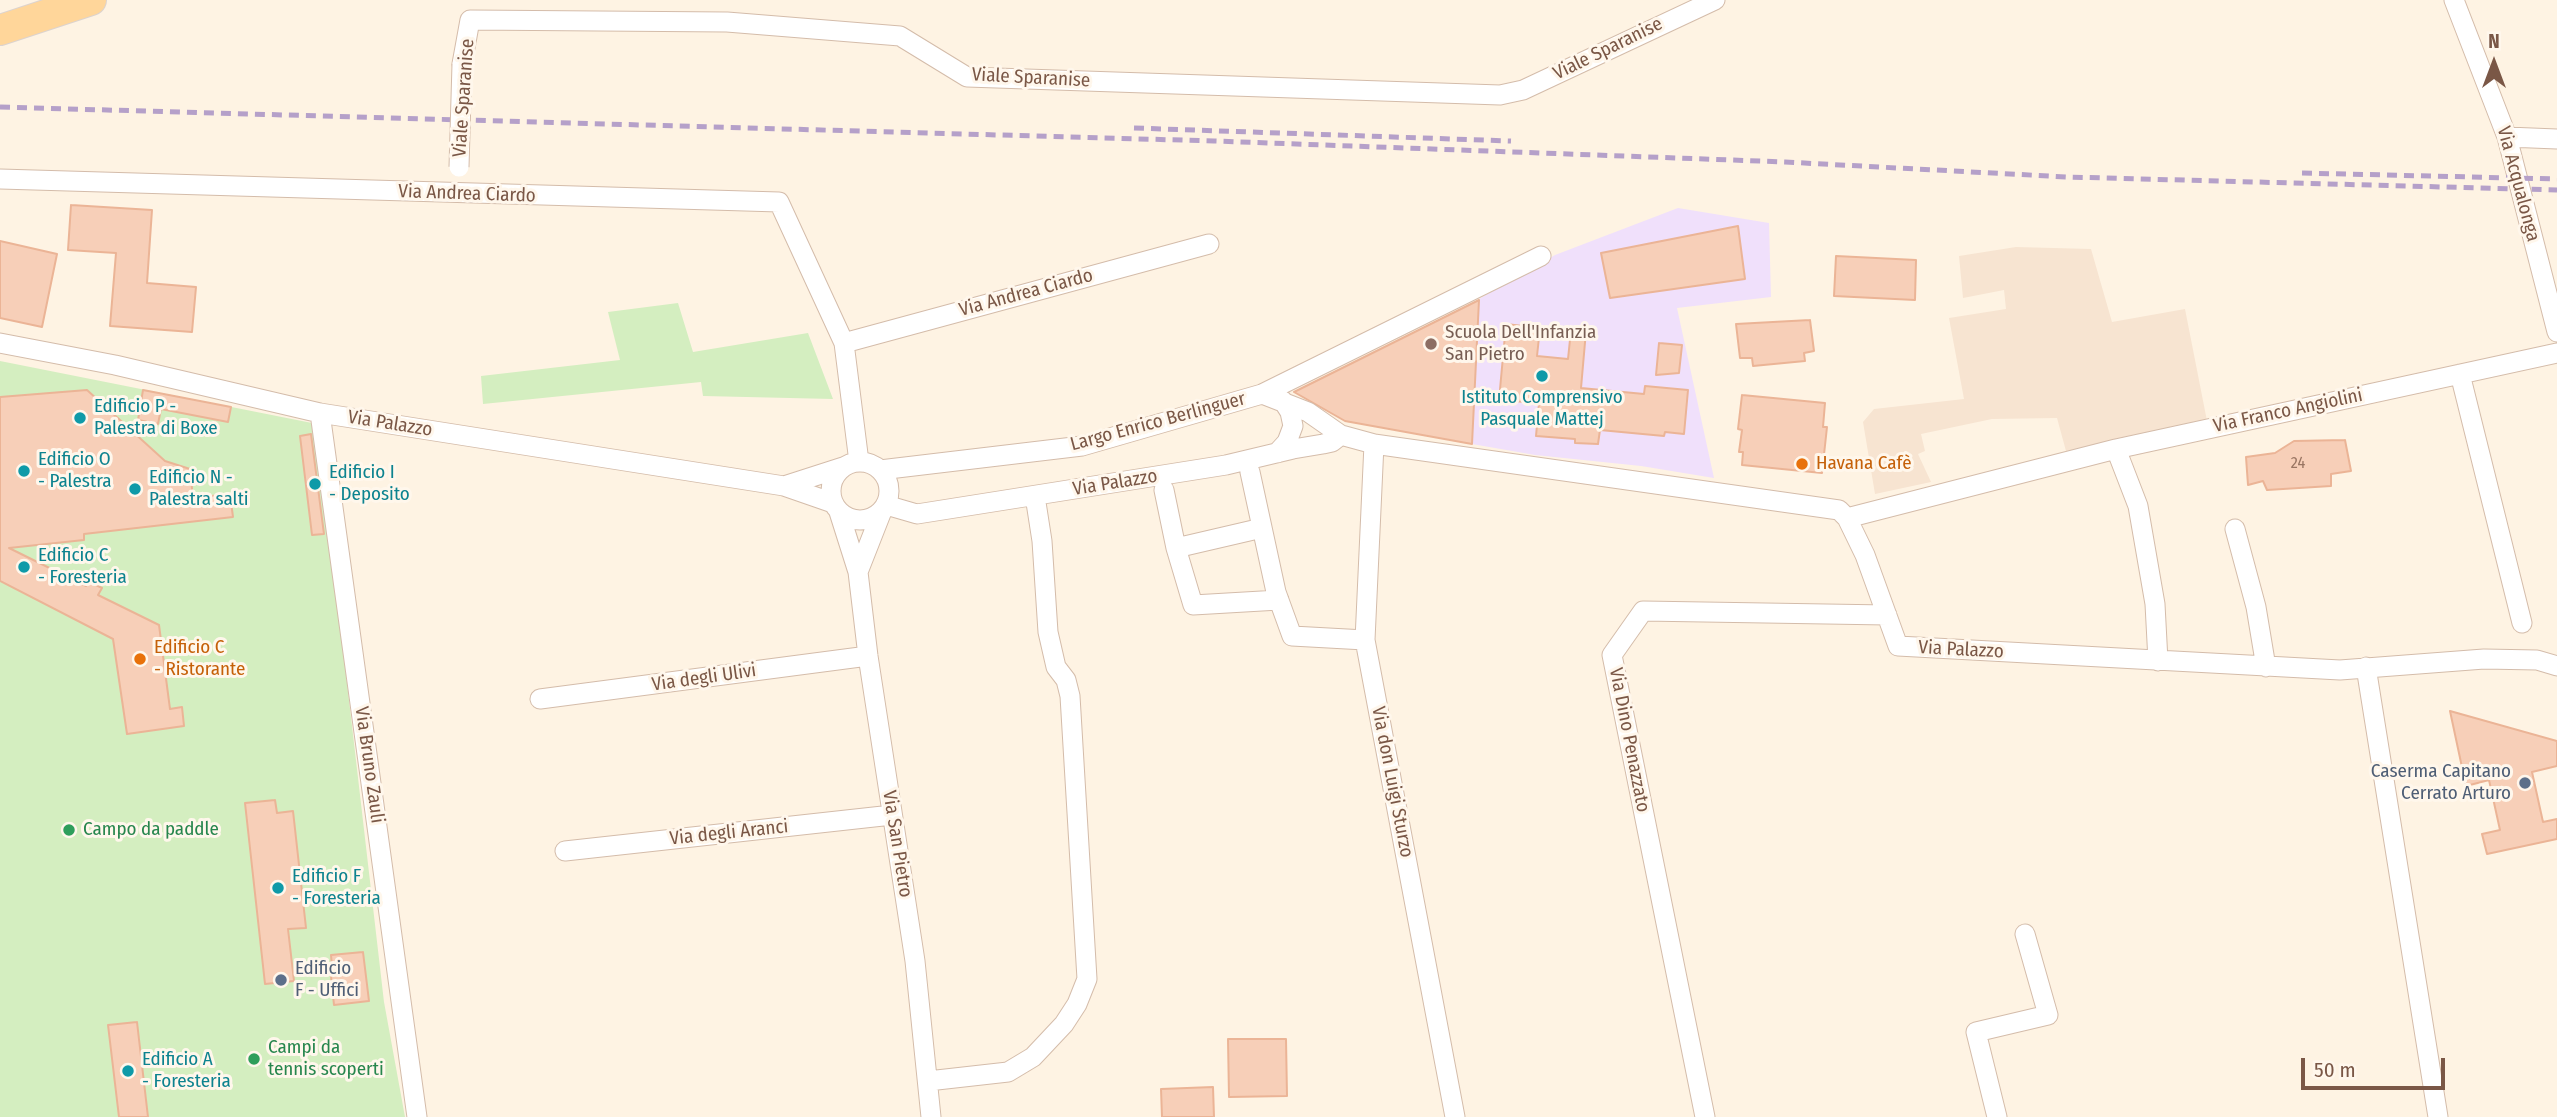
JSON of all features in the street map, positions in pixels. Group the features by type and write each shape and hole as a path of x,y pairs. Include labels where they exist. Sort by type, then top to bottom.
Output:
{"main road":[{"path":"0,30 91,0"}],"street":[{"name":"Viale Sparanise","path":"457,194 462,64 470,20 727,22 900,36 967,77 1500,95 1523,90 1714,0"},
{"name":"Via Acqualonga","path":"2454,0 2507,137 2557,332"},
{"path":"2507,137 2557,139"},
{"name":"Via Andrea Ciardo","path":"0,179 779,202 844,343 851,464"},
{"name":"Via Andrea Ciardo","path":"844,343 1209,244"},
{"path":"1262,394 1541,256"},
{"name":"Via Palazzo","path":"0,343 115,365 320,413 784,486 836,508"},
{"name":"Via Franco Angiolini","path":"1847,517 2116,449 2557,353"},
{"path":"2460,374 2522,623"},
{"name":"Largo Enrico Berlinguer","path":"880,470 1082,446 1262,394 1308,412 1341,435 1374,444"},
{"path":"1277,453 1287,442 1293,426 1290,412 1283,401"},
{"name":"Via Bruno Zauli","path":"320,413 417,1117"},
{"name":"Via Palazzo","path":"884,508 917,514 1035,496 1226,465 1332,442 1341,435"},
{"path":"1374,444 1839,510 1847,517"},
{"name":"Via don Luigi Sturzo","path":"1374,444 1365,640 1455,1117"},
{"path":"2116,449 2138,506 2155,604 2158,661"},
{"path":"868,463 880,470 888,483 889,495 884,508 874,517 861,521 847,518 836,508 831,485 834,477 851,464 868,463"},
{"name":"Via Palazzo","path":"784,486 851,464"},
{"path":"1250,472 1279,600 1292,636 1365,640"},
{"path":"1164,490 1194,605 1279,600"},
{"path":"928,1081 1007,1072 1033,1057 1064,1024 1077,1004 1087,979 1070,696 1066,680 1056,667 1048,632 1042,541 1035,496"},
{"name":"Via San Pietro","path":"836,508 858,572 868,656 915,961 932,1117"},
{"name":"Via San Pietro","path":"858,572 884,508"},
{"name":"Via Palazzo","path":"1847,517 1865,555 1898,646 2340,670 2484,659 2537,660 2557,666"},
{"path":"1177,548 1262,528"},
{"path":"2235,529 2256,607 2266,667"},
{"name":"Via Dino Penazzato","path":"1705,1117 1612,655 1643,611 1887,615"},
{"name":"Via degli Ulivi","path":"540,699 868,656"},
{"path":"2366,667 2438,1117"},
{"name":"Via degli Aranci","path":"565,851 892,815"},
{"path":"1997,1117 1976,1032 2048,1015 2025,934"}],"shaded area":[{"path":"1678,208 1769,223 1771,297 1677,308 1714,478 1641,466 1535,455 1472,444 1479,299 1555,255"},
{"path":"2016,247 2091,249 2112,322 2185,309 2207,421 2066,451 2057,418 1992,419 1921,434 1925,451 1918,454 1931,482 1875,494 1863,422 1874,409 1964,399 1949,318 2006,309 2004,290 1963,298 1959,256"}],"green space":[{"path":"678,303 693,352 808,333 833,399 703,396 701,382 483,404 481,376 620,360 608,312"},
{"path":"0,361 317,424 384,1002 405,1117 0,1117"}],"building":[{"path":"71,205 152,210 147,283 196,287 192,332 110,326 116,253 68,250"},
{"path":"1738,226 1745,279 1610,298 1601,253"},
{"path":"0,241 57,254 42,327 0,318"},
{"path":"1836,256 1916,260 1915,300 1834,296"},
{"name":"Scuola Dell'Infanzia San Pietro","path":"1479,300 1472,444 1345,421 1294,392"},
{"path":"1810,320 1814,351 1804,353 1805,361 1753,366 1752,358 1740,358 1736,324"},
{"name":"Istituto Comprensivo Pasquale Mattej","path":"1506,324 1540,328 1537,356 1568,359 1571,330 1586,331 1581,388 1644,394 1645,386 1688,390 1684,434 1665,432 1664,436 1600,430 1598,444 1536,436 1539,403 1499,400"},
{"path":"1659,343 1682,345 1679,373 1656,375"},
{"path":"87,390 165,461 190,469 193,498 230,494 233,517 84,534 84,540 9,548 86,586 88,581 102,588 98,595 159,625 170,709 182,707 184,726 127,734 113,639 0,581 0,397"},
{"path":"143,390 231,407 228,422 161,409 158,424 138,420"},
{"path":"1742,395 1825,403 1823,427 1827,427 1822,473 1742,465 1743,452 1739,452 1742,430 1738,429"},
{"name":"Edificio I - Deposito","path":"311,434 324,534 312,535 300,436"},
{"path":"2345,440 2351,471 2331,474 2331,486 2267,490 2263,481 2248,485 2246,457 2275,453 2294,441"},
{"path":"2450,711 2557,741 2557,766 2532,772 2543,822 2557,819 2557,839 2487,854 2482,834 2500,830 2489,780 2466,786"},
{"name":"Edificio F - Foresteria","path":"275,800 277,813 293,811 306,928 288,929 294,981 265,984 245,803"},
{"name":"Edificio F - Uffici","path":"363,952 369,1001 334,1005 331,955"},
{"name":"Edificio A - Foresteria","path":"137,1022 148,1117 119,1117 108,1025"},
{"path":"1228,1039 1286,1039 1287,1096 1229,1097"},
{"path":"1213,1087 1214,1117 1162,1117 1161,1089"}],"railway":[{"path":"0,107 1214,141 1785,162 2067,177 2557,190"},
{"path":"1134,128 1511,141"},
{"path":"2302,173 2557,179"}],"place":[{"name":"Scuola Dell'Infanzia San Pietro","path":"1431,344"},
{"name":"Istituto Comprensivo Pasquale Mattej","path":"1542,376"},
{"name":"Edificio P - Palestra di Boxe","path":"80,418"},
{"name":"Havana Cafè","path":"1802,464"},
{"name":"Edificio O - Palestra","path":"24,471"},
{"name":"Edificio I - Deposito","path":"315,484"},
{"name":"Edificio N - Palestra salti","path":"135,489"},
{"name":"Edificio C - Foresteria","path":"24,567"},
{"name":"Edificio C - Ristorante","path":"140,659"},
{"name":"Caserma Capitano Cerrato Arturo","path":"2525,783"},
{"name":"Campo da paddle","path":"69,830"},
{"name":"Edificio F - Foresteria","path":"278,888"},
{"name":"Edificio F - Uffici","path":"281,980"},
{"name":"Campi da tennis scoperti","path":"254,1059"},
{"name":"Edificio A - Foresteria","path":"128,1071"}]}
